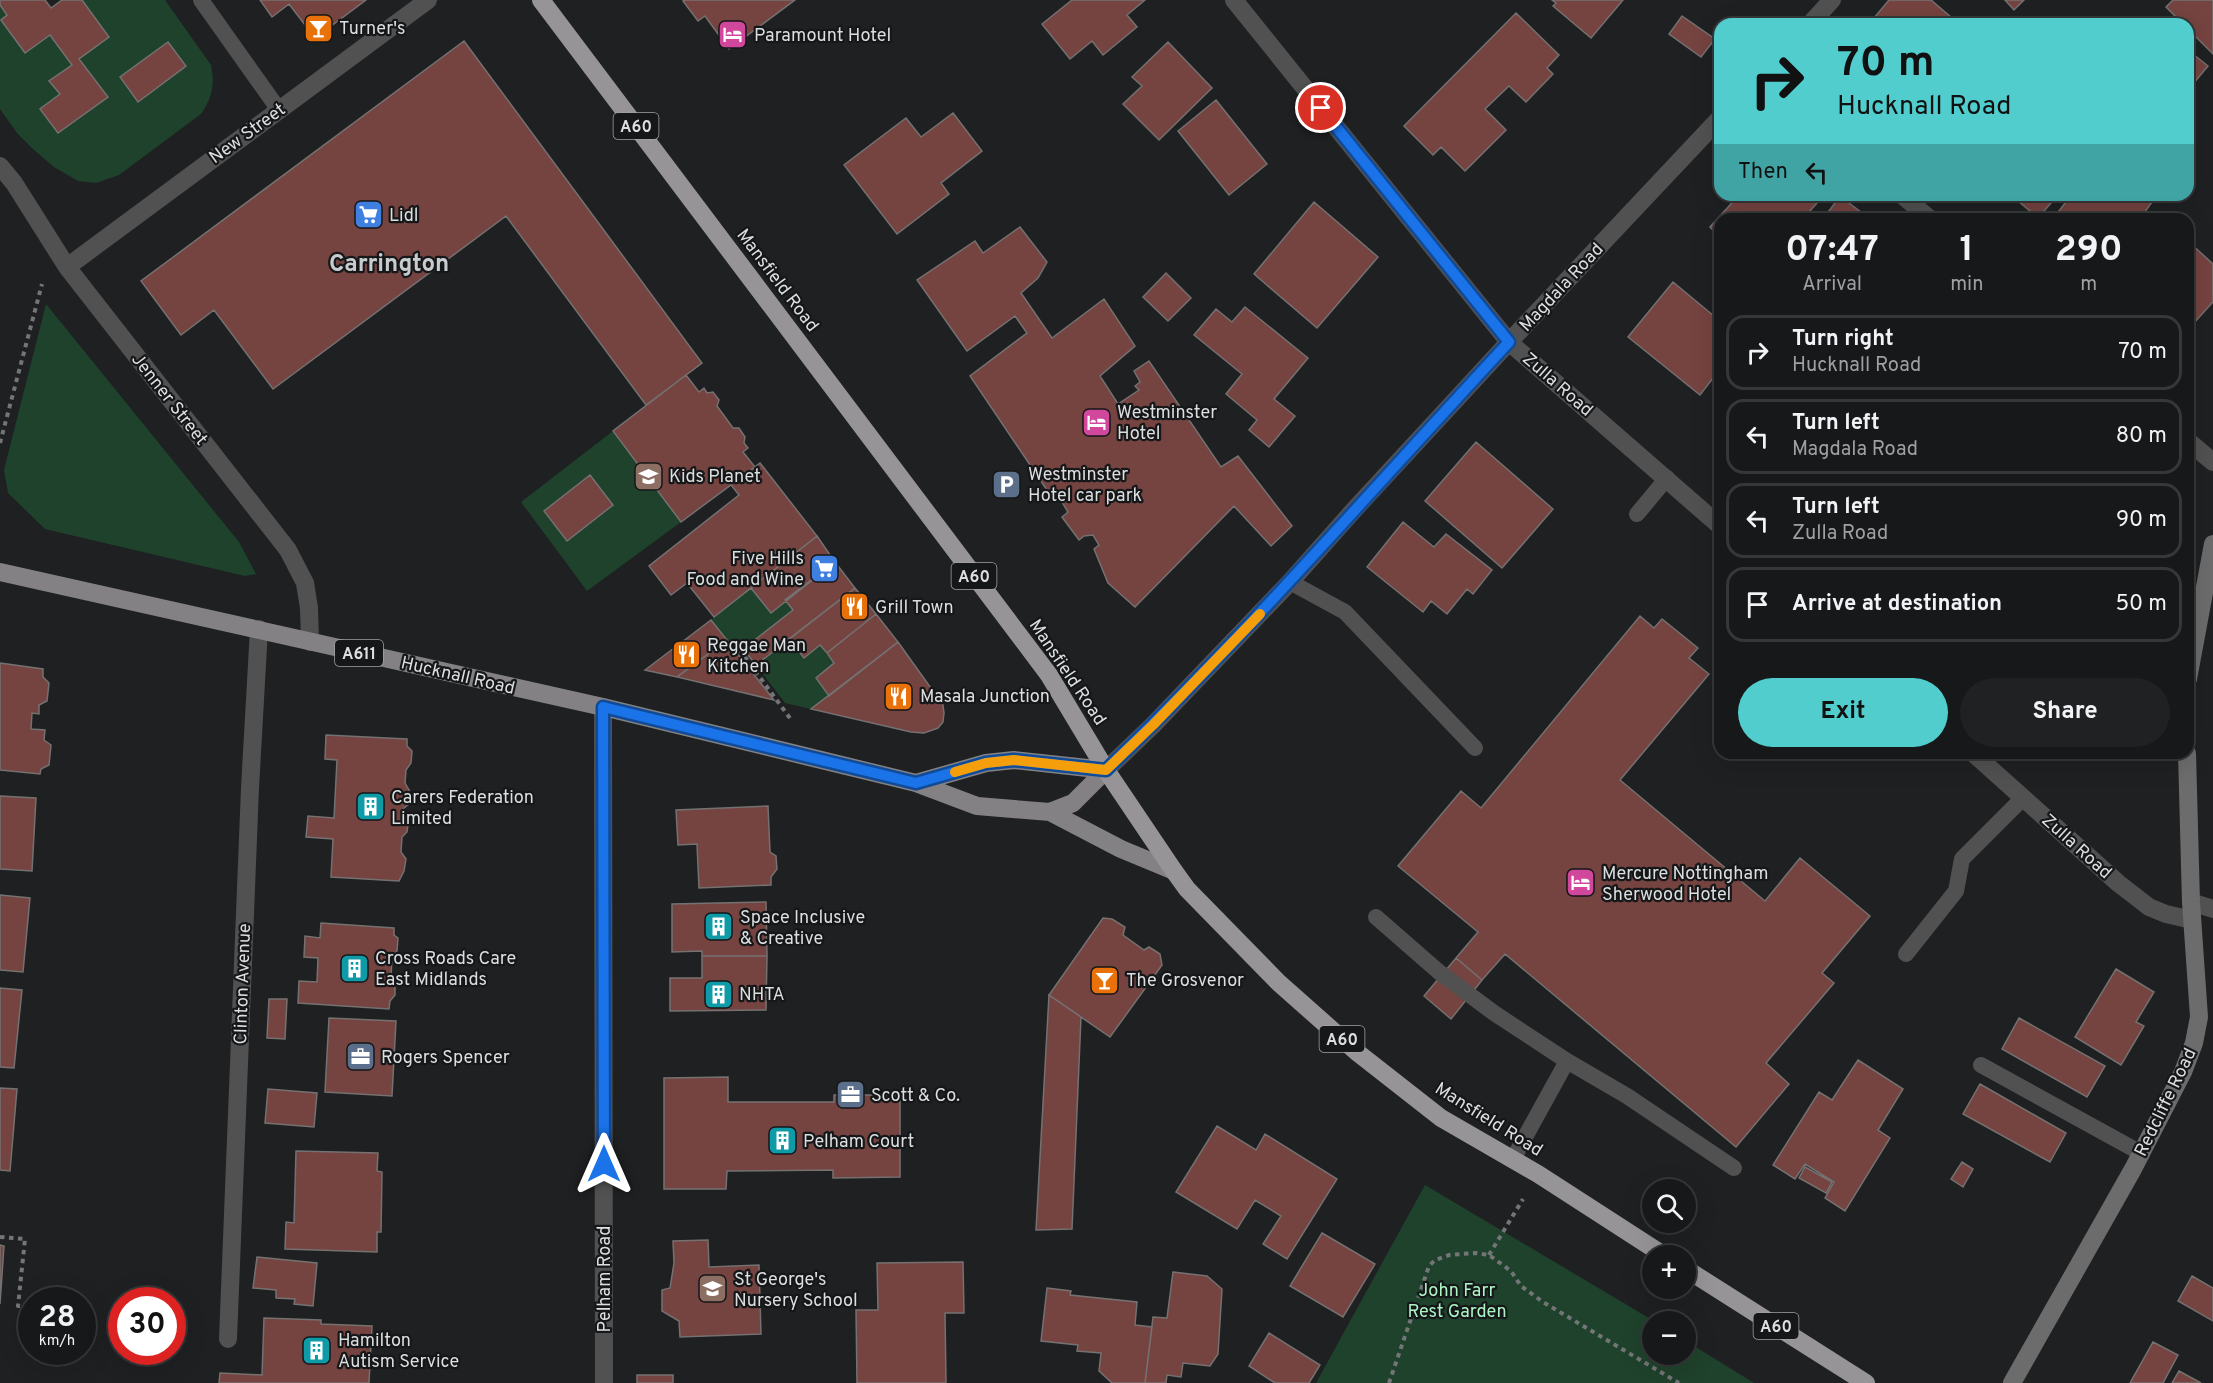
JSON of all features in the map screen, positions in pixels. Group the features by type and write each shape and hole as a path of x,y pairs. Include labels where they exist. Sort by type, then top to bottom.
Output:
{"highway":[{"name":"Mansfield Road","path":"542,0 1049,675 1106,770 1187,889 1279,983 1358,1053 1441,1118 1538,1174 1648,1245"},
{"name":"A60","path":"1696,1275 1866,1383"}],"main road":[{"name":"Hucknall Road","path":"0,572 603,707 916,783 977,806 1050,812"},
{"name":"Hucknall Road","path":"916,783 986,763 1014,760 1106,770"},
{"path":"1050,812 1073,803 1106,770"},
{"path":"1050,812 1121,849 1174,871"}],"street":[{"name":"New Street","path":"67,267 428,0"},
{"name":"Zulla Road","path":"1234,0 1509,342 1714,521"},
{"path":"1816,18 1832,0"},
{"name":"Magdala Road","path":"1106,770 1153,725 1290,582 1509,342 1714,124"},
{"name":"Jenner Street","path":"0,166 14,183 67,267 288,550 305,583 309,608 309,642"},
{"path":"1909,201 1923,213"},
{"path":"2194,446 2213,462"},
{"path":"2194,647 2213,544"},
{"name":"Clinton Avenue","path":"228,1339 250,788 260,629"},
{"name":"Pelham Road","path":"603,707 604,1383"},
{"name":"Zulla Road","path":"1980,759 2118,883 2149,907 2166,914 2213,909"},
{"name":"Redcliffe Road","path":"2012,1383 2141,1153 2183,1072 2194,1043 2199,1017 2191,911 2187,759"}],"lane":[{"path":"201,0 279,110"},
{"path":"1637,514 1667,478"},
{"path":"1290,582 1345,612 1475,748"},
{"path":"1906,954 1956,891 1962,859 2023,798"},
{"path":"1376,917 1439,972 1494,1013 1567,1061 1627,1096 1734,1168"},
{"path":"1513,1159 1567,1061"},
{"path":"1982,1065 2141,1153"}],"path":[{"path":"0,443 53,246"},
{"path":"734,642 819,760"},
{"path":"1489,1255 1538,1174"},
{"path":"0,1237 25,1239 20,1287"},
{"path":"1389,1383 1429,1266 1435,1260 1449,1255 1475,1253 1489,1255 1511,1271 1521,1286 1544,1302 1679,1383"}],"green space":[{"path":"82,0 165,0 211,65 212,91 201,114 119,175 96,183 78,181 54,167 34,150 17,133 0,109 0,5 25,53 50,35 72,65 50,81 60,94 41,109 58,133 107,97 79,59 109,37","holes":["168,42 186,66 138,102 120,77"]},
{"path":"46,304 239,542 256,574 245,576 45,529 8,493 4,470"},
{"path":"613,431 681,522 587,591 521,502"},
{"path":"751,588 771,612 785,600 793,610 743,649 737,640 731,644 711,620"},
{"path":"789,639 804,658 820,645 834,663 816,678 829,696 811,709 785,703 756,665"},
{"name":"John Farr Rest Garden","path":"1425,1185 1642,1314 1642,1365 1696,1365 1696,1347 1754,1383 1316,1383"}],"building":[{"path":"0,0 45,0 51,8 62,0 82,0 109,37 79,59 108,97 58,133 40,109 60,94 49,81 72,65 50,35 25,53 1,20 7,15 0,5"},
{"name":"Turner's","path":"260,0 366,0 315,38 289,4 272,17"},
{"name":"Paramount Hotel","path":"795,0 729,49 705,16 698,21 683,1"},
{"path":"1072,0 1145,0 1127,15 1137,27 1103,55 1092,41 1070,59 1042,24"},
{"path":"1552,0 1623,0 1591,38 1553,6 1556,3"},
{"path":"1889,0 1931,0 1952,18 1874,18"},
{"path":"2005,0 2024,0 2014,10"},
{"path":"2173,0 2213,0 2213,54 2194,35 2194,18 2177,18 2166,7"},
{"path":"1516,13 1559,55 1547,68 1553,74 1526,102 1509,86 1485,109 1506,130 1465,171 1441,147 1433,155 1404,126"},
{"path":"1682,16 1714,40 1701,57 1669,34"},
{"path":"464,41 702,363 646,405 506,216 273,389 214,310 181,335 141,281"},
{"path":"168,42 186,66 138,102 120,77"},
{"path":"1168,42 1212,88 1159,140 1123,104 1142,86 1132,77"},
{"path":"2194,55 2208,66 2194,83"},
{"path":"1216,100 1267,164 1229,195 1178,131"},
{"path":"953,113 982,151 941,183 949,194 897,234 844,165 906,118 921,137"},
{"path":"1734,201 1819,201 1808,213 1723,213"},
{"path":"1836,201 1847,201 1862,213 1827,213"},
{"path":"2018,201 2053,201 2042,213 2032,213"},
{"path":"2066,201 2152,202 2144,213 2058,213"},
{"path":"1314,202 1378,257 1317,328 1254,274"},
{"name":"Westminster Hotel","path":"1020,227 1047,262 1038,278 1021,293 1052,338 1104,299 1135,346 1100,376 1118,404 1139,390 1135,386 1140,382 1134,371 1149,361 1221,467 1238,456 1292,526 1271,546 1234,506 1135,607 1108,583 1094,549 1099,545 1093,535 1084,536 1079,540 1062,517 1068,512 1057,494 1051,496 970,376 1027,333 1015,316 967,351 917,280 975,241 983,253"},
{"path":"2194,247 2213,264 2213,302 2194,323"},
{"path":"1166,273 1191,298 1168,321 1143,297"},
{"path":"1673,282 1714,316 1714,377 1700,395 1628,337"},
{"path":"1245,307 1308,358 1274,399 1295,416 1269,447 1249,430 1257,420 1226,394 1242,374 1194,335 1216,309 1232,322"},
{"path":"686,375 699,392 704,388 707,393 713,392 719,400 717,406 733,428 739,428 745,437 744,443 748,448 743,452 755,467 681,522 613,431"},
{"path":"1476,442 1553,509 1502,568 1425,501"},
{"path":"760,463 817,536 714,617 687,583 671,595 649,566 739,495 731,485"},
{"path":"590,475 613,505 567,541 544,511"},
{"path":"1403,522 1434,547 1446,534 1492,570 1473,594 1467,589 1447,614 1431,601 1423,612 1367,567"},
{"path":"817,536 835,562 771,613 751,588"},
{"path":"835,562 855,588 756,665 743,649 793,610 785,600"},
{"path":"855,588 876,614 827,653 820,645 804,658 789,639"},
{"path":"876,614 898,642 829,696 816,678 834,663 827,653"},
{"name":"Mercure Nottingham Sherwood Hotel","path":"1640,616 1654,628 1662,619 1698,648 1689,658 1709,674 1620,780 1765,901 1800,858 1870,916 1822,973 1834,983 1766,1063 1789,1084 1736,1147 1505,954 1482,980 1456,958 1478,932 1398,866 1461,791 1481,808"},
{"name":"Reggae Man Kitchen","path":"711,620 727,640 677,677 645,670"},
{"path":"727,640 748,667 774,700 677,677"},
{"path":"898,642 943,705 943,722 938,728 924,733 911,732 811,709"},
{"path":"0,663 43,669 43,677 49,683 47,701 39,705 39,714 32,713 31,729 45,730 44,740 51,745 49,765 41,769 40,774 0,770"},
{"name":"Carers Federation Limited","path":"326,735 407,739 407,746 412,751 411,763 406,770 405,783 409,790 409,804 403,809 409,818 407,832 402,837 401,852 406,859 399,881 331,877 333,839 306,837 308,816 334,818 337,760 325,759"},
{"path":"0,796 36,798 32,871 0,869"},
{"path":"768,806 770,852 776,856 777,869 771,877 771,885 699,888 697,844 678,845 676,810"},
{"path":"0,895 30,898 23,972 0,970"},
{"name":"Space Inclusive & Creative","path":"766,902 767,956 702,956 702,951 672,952 672,904"},
{"name":"The Grosvenor","path":"1103,918 1112,919 1125,927 1123,935 1144,950 1149,947 1160,954 1162,965 1110,1037 1049,995"},
{"name":"Cross Roads Care East Midlands","path":"321,923 394,928 394,935 398,938 397,951 392,956 391,978 395,983 395,995 390,1001 389,1009 298,1003 299,981 317,982 318,958 304,957 305,936 320,938"},
{"name":"NHTA","path":"702,956 767,956 766,1010 670,1011 670,978 702,978"},
{"path":"1456,958 1482,980 1451,1019 1424,996"},
{"path":"2116,969 2154,992 2136,1022 2144,1026 2121,1065 2075,1037"},
{"path":"0,988 22,990 14,1068 0,1067"},
{"path":"1049,995 1081,1017 1072,1229 1036,1230"},
{"path":"269,999 287,999 285,1039 267,1038"},
{"name":"Rogers Spencer","path":"329,1018 396,1021 392,1096 325,1092"},
{"path":"2019,1018 2105,1066 2087,1097 2002,1049"},
{"path":"1858,1060 1903,1089 1878,1130 1890,1138 1845,1211 1825,1198 1834,1182 1805,1164 1795,1179 1773,1165 1819,1092 1832,1100"},
{"name":"Pelham Court","path":"728,1077 728,1102 834,1102 834,1095 900,1095 900,1177 833,1178 833,1170 727,1171 726,1189 664,1189 664,1078"},
{"path":"1980,1084 2066,1133 2050,1162 1963,1114"},
{"path":"0,1088 17,1089 10,1171 0,1170"},
{"path":"268,1089 317,1093 314,1127 265,1123"},
{"path":"1217,1126 1256,1150 1265,1134 1337,1179 1287,1259 1263,1244 1281,1216 1255,1200 1237,1229 1176,1192"},
{"path":"296,1151 378,1153 377,1171 382,1172 381,1232 377,1232 377,1252 285,1249 286,1222 294,1223"},
{"path":"1962,1162 1973,1169 1963,1187 1951,1179"},
{"path":"1805,1167 1832,1182 1826,1193 1799,1178"},
{"path":"1322,1233 1375,1264 1343,1317 1290,1286"},
{"name":"St George's Nursery School","path":"708,1240 709,1267 759,1265 761,1334 680,1337 679,1321 662,1311 662,1290 670,1288 674,1263 673,1241"},
{"path":"0,1245 4,1246 0,1304"},
{"path":"257,1257 317,1263 313,1306 294,1304 295,1299 276,1298 276,1290 253,1288"},
{"path":"963,1262 964,1313 945,1313 946,1383 857,1383 856,1310 878,1310 877,1263"},
{"path":"1173,1272 1207,1276 1222,1289 1218,1354 1210,1366 1183,1363 1181,1377 1167,1375 1166,1383 1145,1383 1153,1317 1167,1318"},
{"path":"2192,1276 2213,1288 2213,1321 2178,1301"},
{"path":"1047,1288 1071,1291 1070,1295 1137,1302 1135,1325 1152,1327 1145,1383 1112,1383 1099,1371 1101,1353 1077,1351 1078,1345 1041,1341"},
{"name":"Hamilton Autism Service","path":"264,1318 321,1320 321,1324 372,1326 369,1383 219,1383 220,1373 262,1375"},
{"path":"1269,1333 1320,1365 1309,1383 1275,1383 1249,1366"},
{"path":"2153,1342 2178,1355 2163,1383 2130,1383"},
{"path":"2179,1371 2201,1383 2172,1383"},
{"path":"637,1375 673,1375 673,1383 637,1383"}],"slow traffic":[{"path":"955,772 986,763 1014,760 1106,770 1153,725 1260,614"}],"place":[{"name":"Turner's","path":"318,28"},
{"name":"Paramount Hotel","path":"733,35"},
{"name":"Lidl","path":"368,215"},
{"name":"Westminster Hotel","path":"1096,422"},
{"name":"Kids Planet","path":"648,476"},
{"name":"Westminster Hotel car park","path":"1007,484"},
{"name":"Five Hills Food and Wine","path":"825,568"},
{"name":"Grill Town","path":"854,607"},
{"name":"Reggae Man Kitchen","path":"686,655"},
{"name":"Masala Junction","path":"899,696"},
{"name":"Carers Federation Limited","path":"370,807"},
{"name":"Mercure Nottingham Sherwood Hotel","path":"1581,883"},
{"name":"Space Inclusive & Creative","path":"719,927"},
{"name":"Cross Roads Care East Midlands","path":"354,968"},
{"name":"The Grosvenor","path":"1105,980"},
{"name":"NHTA","path":"718,994"},
{"name":"Rogers Spencer","path":"360,1057"},
{"name":"Scott & Co.","path":"850,1095"},
{"name":"Pelham Court","path":"782,1141"},
{"name":"St George's Nursery School","path":"713,1289"},
{"name":"Hamilton Autism Service","path":"317,1350"}],"district":[{"name":"Carrington","path":"389,263"}],"route":[{"path":"604,1164 603,707 916,783 986,763 1014,760 1106,770 1153,725 1290,582 1509,342 1321,108"}]}
